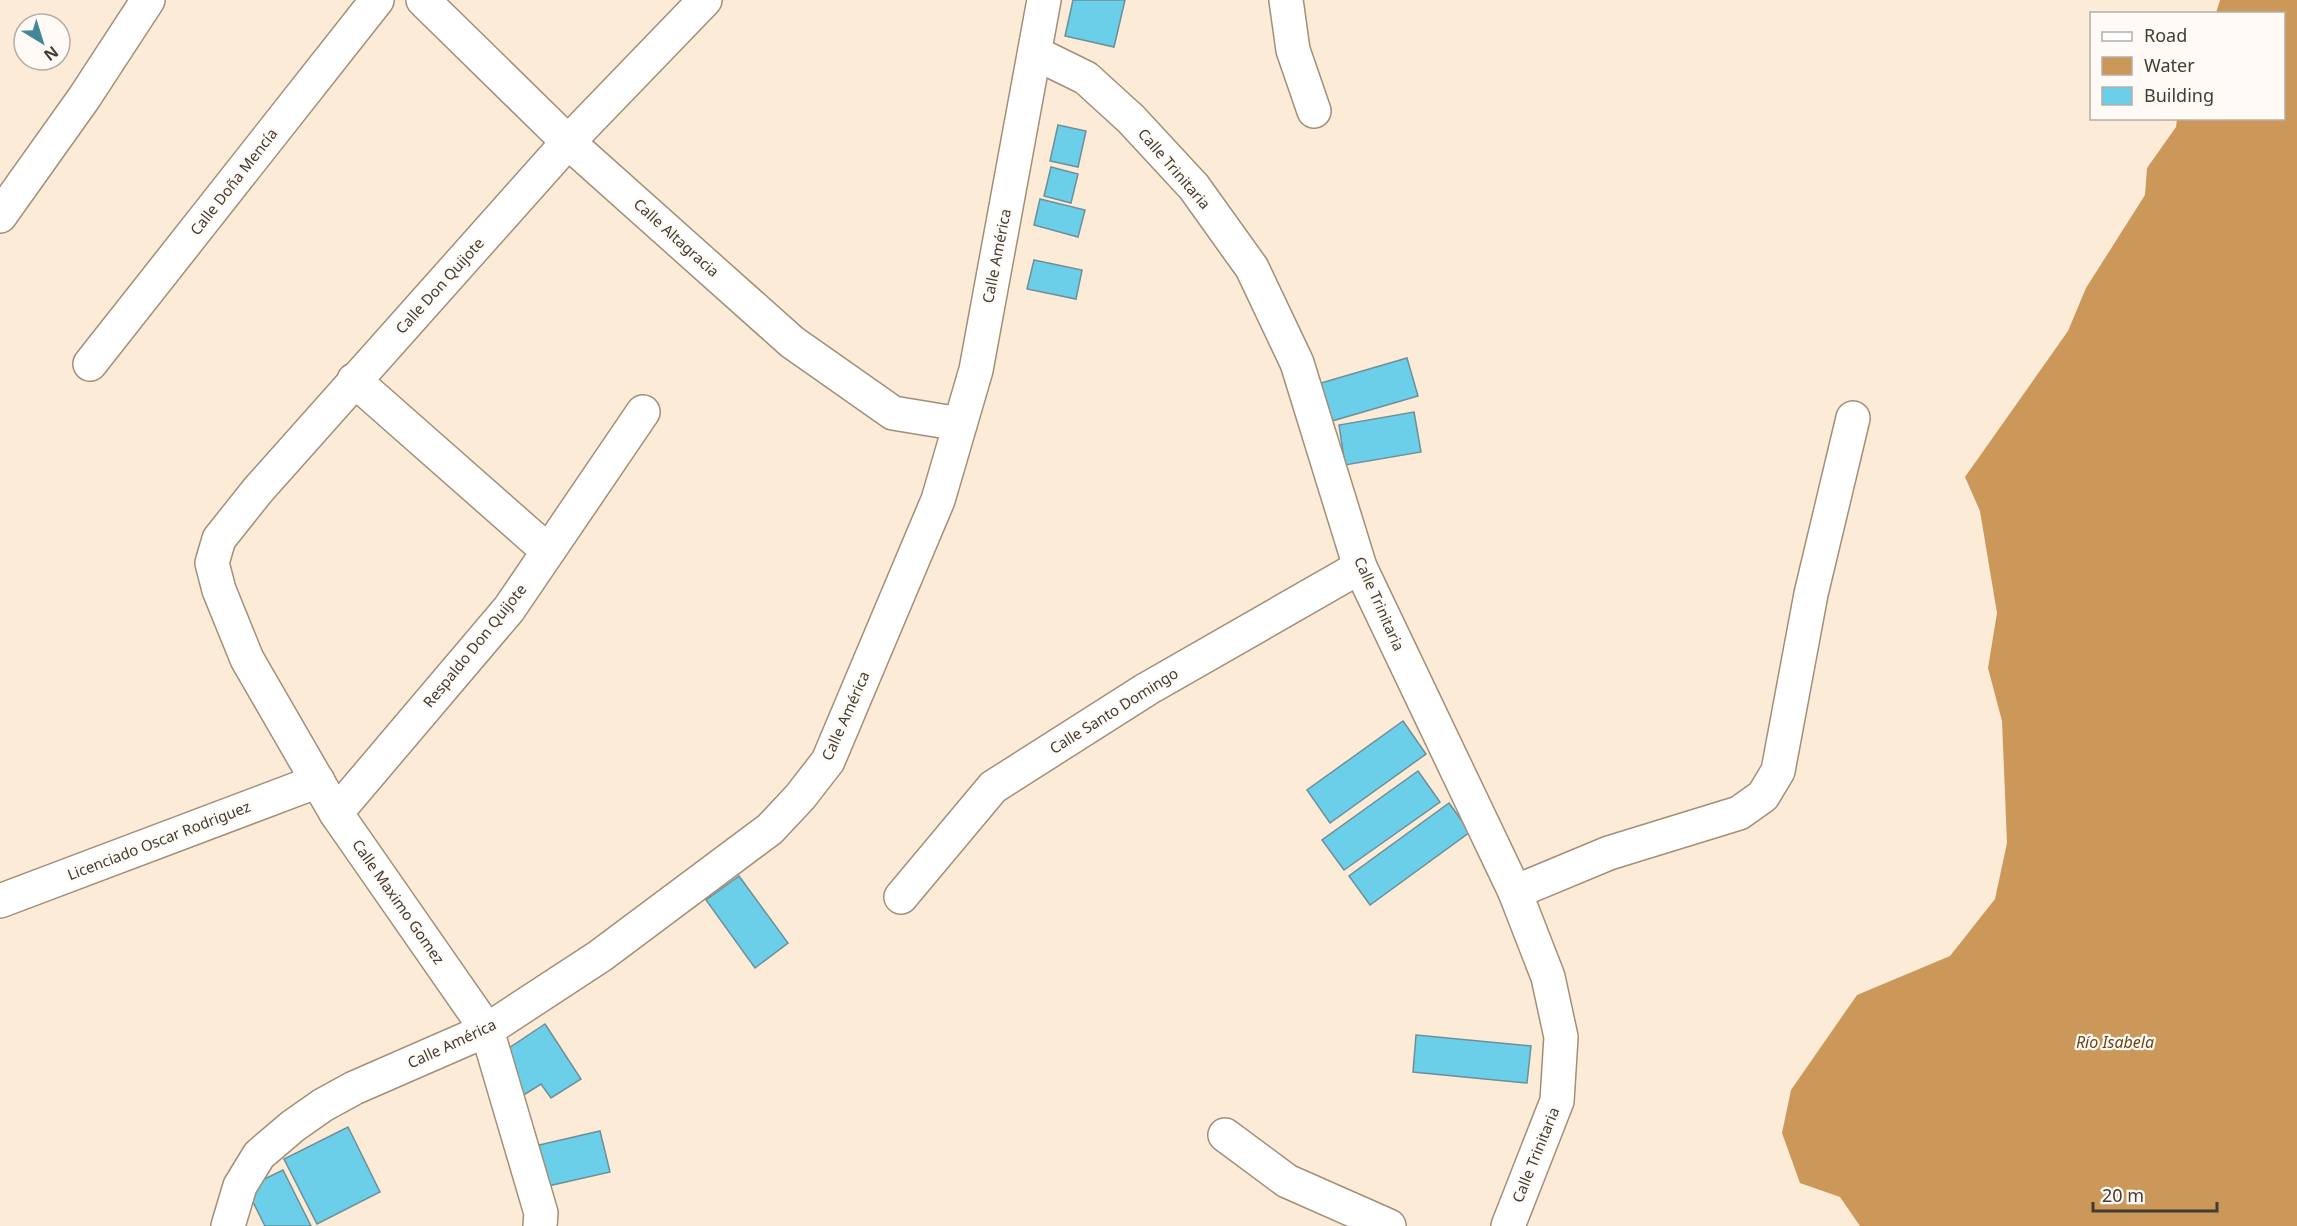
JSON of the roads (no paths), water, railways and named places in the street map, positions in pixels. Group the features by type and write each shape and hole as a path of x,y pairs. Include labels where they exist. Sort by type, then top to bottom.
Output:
{"street":[{"path":"0,216 84,98 148,0"},
{"name":"Calle Doña Mencía","path":"90,364 377,0"},
{"name":"Calle Altagracia","path":"423,0 568,142 792,342 893,413 960,424"},
{"name":"Calle Don Quijote","path":"219,590 213,563 219,539 258,490 568,142 705,0"},
{"name":"Calle América","path":"228,1226 240,1186 259,1155 323,1105 354,1088 487,1030 600,956 770,829 800,797 828,761 938,500 976,370 1044,0"},
{"path":"1286,0 1293,50 1314,111"},
{"name":"Calle Trinitaria","path":"1035,53 1086,78 1131,119 1194,188 1252,268 1297,363 1360,567 1515,892 1548,977 1561,1037 1557,1101 1508,1226"},
{"path":"354,380 548,551"},
{"name":"Respaldo Don Quijote","path":"336,813 509,609 643,412"},
{"path":"1515,892 1609,854 1739,813 1763,796 1778,771 1811,594 1853,418"},
{"name":"Calle Santo Domingo","path":"902,897 993,787 1147,689 1360,567"},
{"name":"Calle Maximo Gomez","path":"219,590 247,659 336,813 487,1030 541,1214 540,1226"},
{"name":"Licenciado Oscar Rodriguez","path":"0,901 318,781"},
{"path":"1225,1135 1287,1181 1389,1226"}],"water":[{"name":"Río Isabela","path":"2220,0 2297,0 2297,1226 1860,1226 1840,1197 1800,1183 1782,1133 1791,1090 1857,995 1950,956 1995,899 2007,843 2002,721 1988,668 1997,613 1980,511 1965,477 2068,331 2086,288 2145,195 2147,168 2176,127 2177,120 2285,120 2285,12 2216,12"}]}
